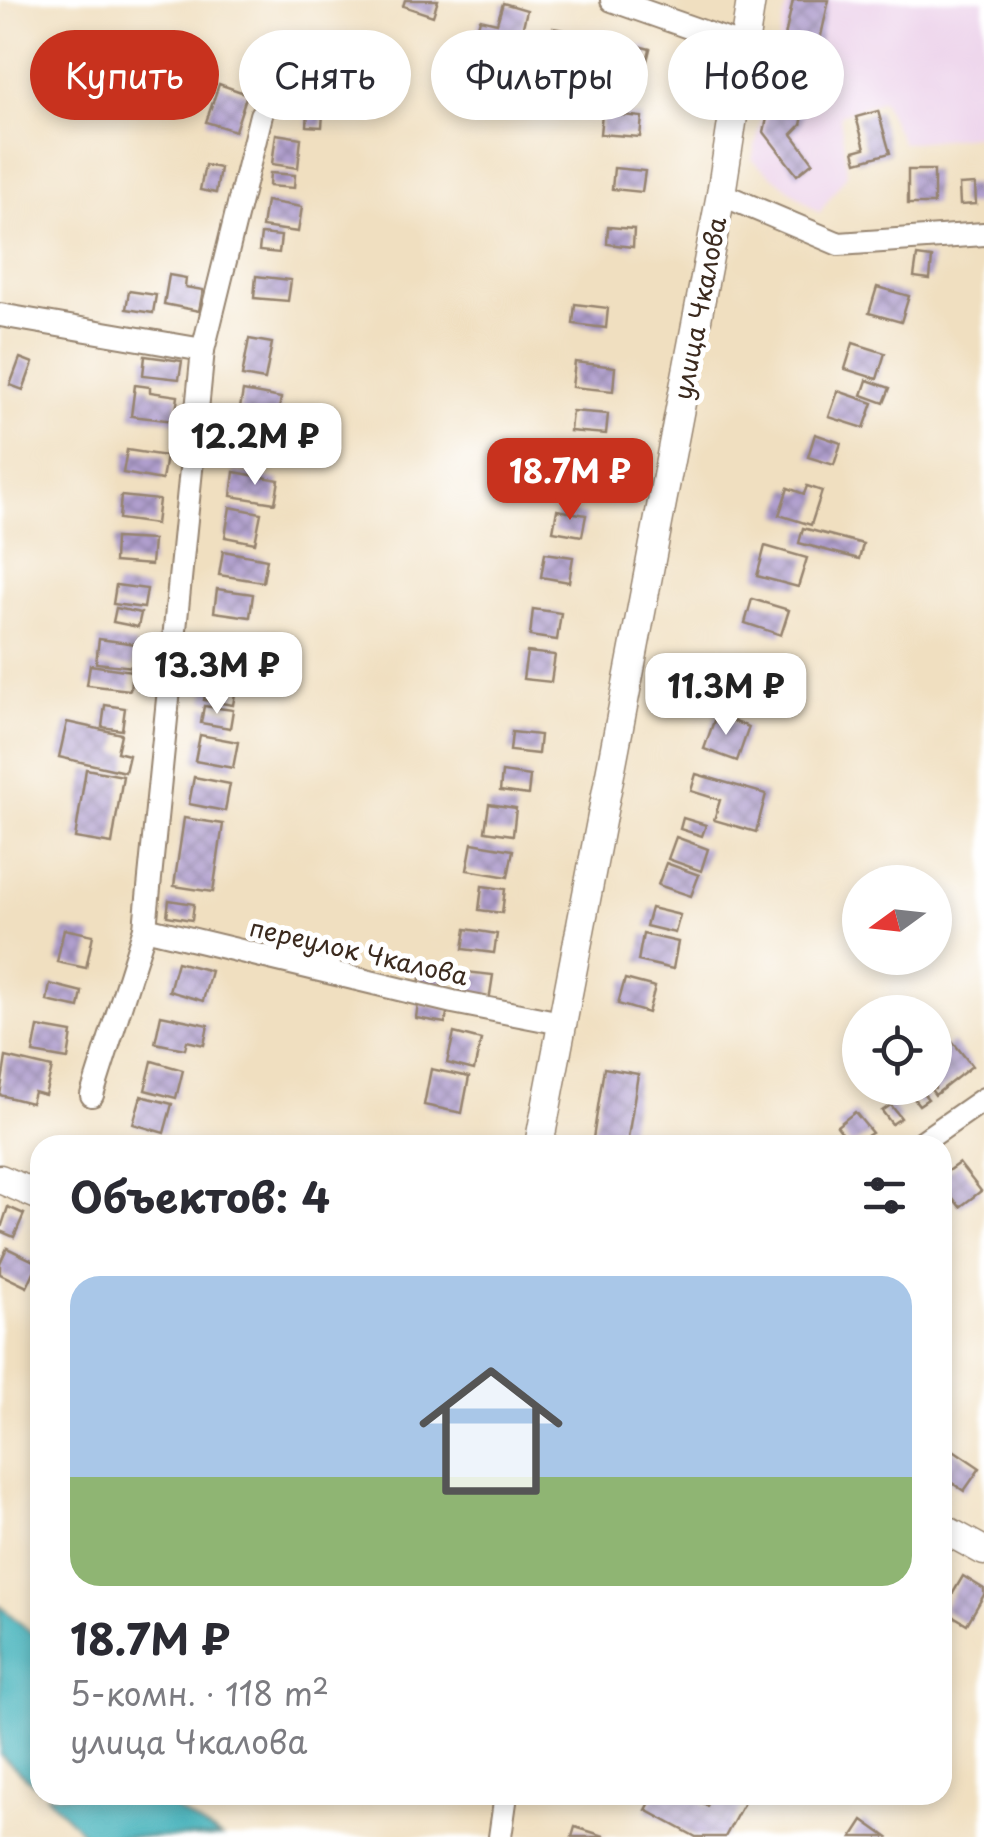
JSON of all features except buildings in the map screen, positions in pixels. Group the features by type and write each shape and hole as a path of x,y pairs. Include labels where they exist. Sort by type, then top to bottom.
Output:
{"street":[{"path":"612,0 697,30"},
{"name":"улица Чкалова","path":"746,30 751,0"},
{"path":"92,1094 144,928 203,350 260,120"},
{"name":"улица Чкалова","path":"541,1135 732,120"},
{"path":"721,194 839,244 984,234"},
{"path":"0,315 203,350"},
{"name":"переулок Чкалова","path":"144,928 453,1002 561,1022"},
{"path":"932,1135 984,1099"},
{"path":"0,1178 30,1192"},
{"path":"952,1533 984,1551"},
{"path":"500,1837 505,1805"}],"shaded area":[{"path":"788,0 984,0 984,135 902,143 882,100 844,114 844,30 781,30"},
{"path":"761,120 841,120 847,174 819,213 752,160"}],"water":[{"path":"0,1606 30,1632 30,1780 0,1755"},
{"path":"56,1805 168,1805 221,1837 86,1837"}]}
